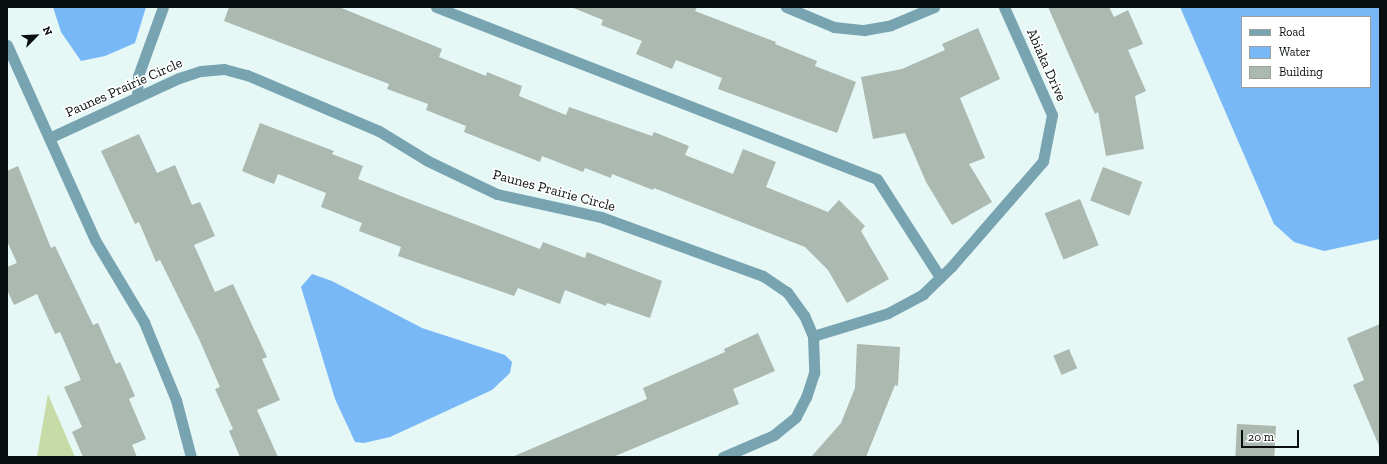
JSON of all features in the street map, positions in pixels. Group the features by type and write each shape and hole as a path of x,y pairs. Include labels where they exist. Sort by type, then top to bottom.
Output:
{"street":[{"path":"137,97 138,76 163,7"},
{"path":"436,7 877,179 940,277 923,294 904,306 813,336"},
{"path":"786,7 834,27 864,30 891,26 934,7"},
{"name":"Abiaka Drive","path":"940,277 1043,161 1052,115 1004,7"},
{"path":"7,45 95,240 144,322 176,400 191,457"},
{"name":"Paunes Prairie Circle","path":"49,138 179,78 201,71 224,69 247,75 379,131 428,161 497,194 600,217 763,276 787,292 804,315 813,336 814,373 806,397 796,417 774,434 723,457"}],"green space":[{"path":"48,394 75,457 37,457"}],"water":[{"path":"53,7 146,7 135,43 105,56 81,61 61,32"},
{"path":"1180,7 1380,7 1380,239 1324,251 1294,242 1274,224"},
{"path":"312,274 332,281 422,328 505,355 512,362 510,373 492,390 390,437 364,443 355,442 335,399 301,287"}],"building":[{"path":"229,7 339,7 442,49 439,57 486,76 487,72 522,86 519,96 566,115 569,107 652,136 654,132 689,146 685,155 733,174 743,149 776,162 766,187 828,212 839,200 865,226 861,231 889,279 847,303 828,270 805,247 654,188 653,190 612,174 611,178 585,168 583,172 542,156 540,162 464,132 466,126 426,110 428,104 387,89 389,84 224,21"},
{"path":"571,7 697,7 695,11 776,42 775,44 817,61 815,66 856,82 837,133 718,89 722,78 676,60 672,69 636,54 642,41 601,25 603,20"},
{"path":"1048,7 1109,7 1114,17 1128,10 1143,44 1128,50 1146,91 1135,96 1144,149 1106,156 1098,112 1095,114"},
{"path":"978,28 1000,79 960,98 985,158 969,164 992,202 952,225 926,182 905,133 873,139 861,77 902,69 945,50 942,44"},
{"path":"260,123 334,151 332,154 363,166 358,179 411,200 540,249 543,242 585,258 587,252 662,281 650,318 607,303 606,306 565,290 560,304 518,288 514,296 398,256 401,247 359,231 362,223 321,207 326,193 278,174 274,184 242,171"},
{"path":"139,134 157,173 175,165 192,205 200,202 215,236 194,245 215,292 233,284 267,357 262,359 280,400 257,410 278,457 240,457 229,431 233,429 215,389 220,387 199,339 160,260 156,262 139,222 135,224 101,151"},
{"path":"18,166 51,248 55,246 93,325 98,323 116,364 120,362 135,396 129,399 146,439 132,445 137,457 83,457 72,432 82,427 64,387 81,380 60,332 55,334 37,294 14,305 7,290 7,267 17,263 7,241 7,171"},
{"path":"1103,167 1142,182 1129,216 1090,201"},
{"path":"1080,199 1099,245 1063,260 1045,213"},
{"path":"1380,324 1380,448 1353,385 1364,380 1347,338"},
{"path":"758,333 775,371 733,389 739,404 613,457 512,457 647,399 643,388 725,352 724,349"},
{"path":"857,344 900,347 898,386 895,385 866,457 811,457 841,423 855,388"},
{"path":"1069,349 1077,368 1062,375 1053,356"},
{"path":"1237,424 1276,426 1274,457 1235,457"}]}
